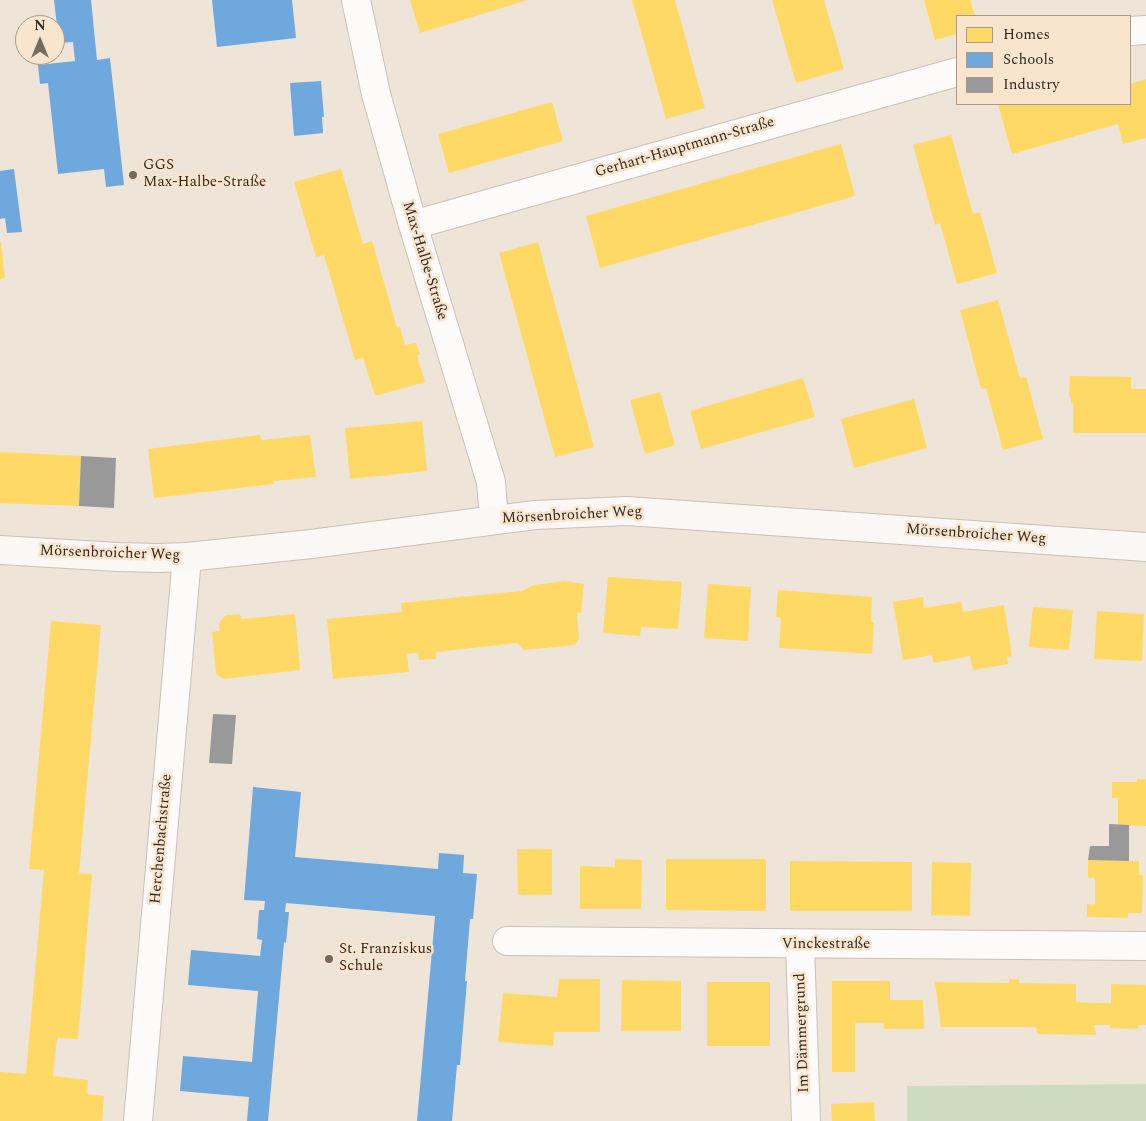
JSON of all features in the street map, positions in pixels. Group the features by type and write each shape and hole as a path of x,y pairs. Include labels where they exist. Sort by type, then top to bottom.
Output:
{"street":[{"name":"Max-Halbe-Straße","path":"356,0 376,94 413,225 491,482 494,520"},
{"path":"1131,31 1146,30"},
{"name":"Gerhart-Hauptmann-Straße","path":"413,225 956,72"},
{"name":"Mörsenbroicher Weg","path":"0,550 128,557 186,557 311,544 535,515 627,511 1146,547"},
{"name":"Herchenbachstraße","path":"138,1121 186,557"},
{"name":"Vinckestraße","path":"507,941 800,945 1146,946"},
{"name":"Im Dämmergrund","path":"800,945 806,1121"}],"green space":[{"path":"1146,1084 1146,1121 907,1121 907,1086"}],"building: Homes":[{"path":"410,0 528,0 420,33"},
{"path":"632,0 675,0 705,108 666,119"},
{"path":"772,0 824,0 844,69 796,83"},
{"path":"924,0 970,0 975,15 956,15 956,34 935,40"},
{"path":"1146,79 1146,138 1123,144 1118,124 1012,154 998,105 1131,105 1131,84"},
{"path":"552,102 563,141 449,173 438,134"},
{"path":"951,135 973,214 980,212 997,273 957,284 940,223 935,225 913,145"},
{"path":"841,144 855,196 600,268 586,216"},
{"path":"341,169 363,244 372,241 397,328 400,327 405,345 416,343 420,355 417,355 425,382 375,396 363,358 355,360 324,255 316,257 294,182"},
{"path":"0,242 5,278 0,279"},
{"path":"538,242 594,447 555,457 499,253"},
{"path":"998,300 1020,378 1026,377 1043,439 1003,450 986,388 981,389 960,310"},
{"path":"1070,376 1131,377 1131,389 1146,389 1146,433 1073,433 1073,403 1071,403 1071,397 1069,397"},
{"path":"803,378 815,417 701,449 690,411"},
{"path":"660,392 675,445 645,454 630,400"},
{"path":"914,399 927,448 854,468 841,419"},
{"path":"422,421 427,471 350,479 345,428"},
{"path":"260,435 262,440 310,435 316,477 273,481 274,484 154,498 148,449"},
{"path":"0,452 81,456 79,506 0,503"},
{"path":"608,577 682,582 678,629 641,627 640,636 603,633"},
{"path":"565,581 584,584 581,613 577,613 579,639 575,645 524,650 517,643 436,652 436,659 419,660 418,653 407,654 409,672 333,679 327,619 402,612 401,603 522,591 534,585"},
{"path":"708,584 751,587 748,641 704,638"},
{"path":"778,590 872,597 871,622 874,622 872,654 779,648 781,618 776,617"},
{"path":"923,597 924,608 961,602 963,612 1004,605 1012,656 1007,657 1008,664 973,670 970,656 934,663 932,655 903,660 893,602"},
{"path":"1033,607 1073,610 1069,650 1029,647"},
{"path":"1097,611 1144,614 1142,661 1094,659"},
{"path":"240,614 241,619 295,614 300,670 224,679 216,674 212,632 220,631 219,623 226,615"},
{"path":"51,621 101,625 79,873 92,874 78,1039 57,1038 53,1076 88,1080 87,1094 104,1096 102,1121 0,1121 0,1072 26,1074 44,870 29,869"},
{"path":"1137,779 1146,779 1146,826 1118,825 1118,798 1112,798 1112,782 1137,782"},
{"path":"517,849 552,849 552,895 518,895"},
{"path":"615,859 642,860 641,909 580,909 580,866 615,867"},
{"path":"666,859 766,859 766,911 666,910"},
{"path":"1088,860 1139,861 1139,875 1143,875 1142,913 1128,913 1128,918 1087,917 1087,904 1095,905 1095,878 1088,878"},
{"path":"790,861 912,862 912,911 790,911"},
{"path":"932,862 971,863 970,916 931,915"},
{"path":"559,979 600,979 600,1032 554,1032 553,1046 498,1042 503,993 557,997"},
{"path":"1009,979 1019,979 1019,983 1076,984 1076,1002 1094,1003 1111,1003 1111,984 1146,985 1146,1025 1138,1025 1138,1029 1110,1028 1110,1025 1094,1025 1096,1035 1037,1034 1036,1027 941,1027 935,982 1009,983"},
{"path":"622,980 681,981 681,1031 621,1031"},
{"path":"832,981 890,981 890,1000 923,1000 924,1029 884,1029 884,1023 855,1023 855,1072 832,1072"},
{"path":"707,982 770,982 770,1046 707,1046"},
{"path":"874,1102 875,1121 832,1121 831,1104"}],"building: Schools":[{"path":"54,0 91,0 97,60 110,58 124,185 106,187 104,169 58,174 48,83 40,84 38,65 65,65 65,62 75,61 73,42 65,43 65,15 56,15"},
{"path":"212,0 292,0 296,38 217,47"},
{"path":"321,81 324,117 322,117 323,133 294,136 290,83"},
{"path":"14,169 22,232 7,233 5,218 0,219 0,171"},
{"path":"253,787 301,792 295,857 438,869 439,853 464,855 463,873 477,874 473,919 470,919 460,1065 457,1065 452,1121 417,1121 435,916 286,903 285,912 289,912 286,943 284,942 268,1121 247,1121 249,1097 180,1091 183,1056 252,1062 258,991 188,985 191,950 260,956 262,940 257,939 259,910 264,910 265,901 244,900"}],"building: Industry":[{"path":"81,456 116,458 114,508 79,506"},
{"path":"213,714 236,715 232,764 209,763"},
{"path":"1109,824 1129,825 1129,861 1088,860 1090,846 1109,846"}],"place":[{"name":"GGS Max-Halbe-Straße","path":"133,175"},
{"name":"St. Franziskus Schule","path":"329,959"}]}
